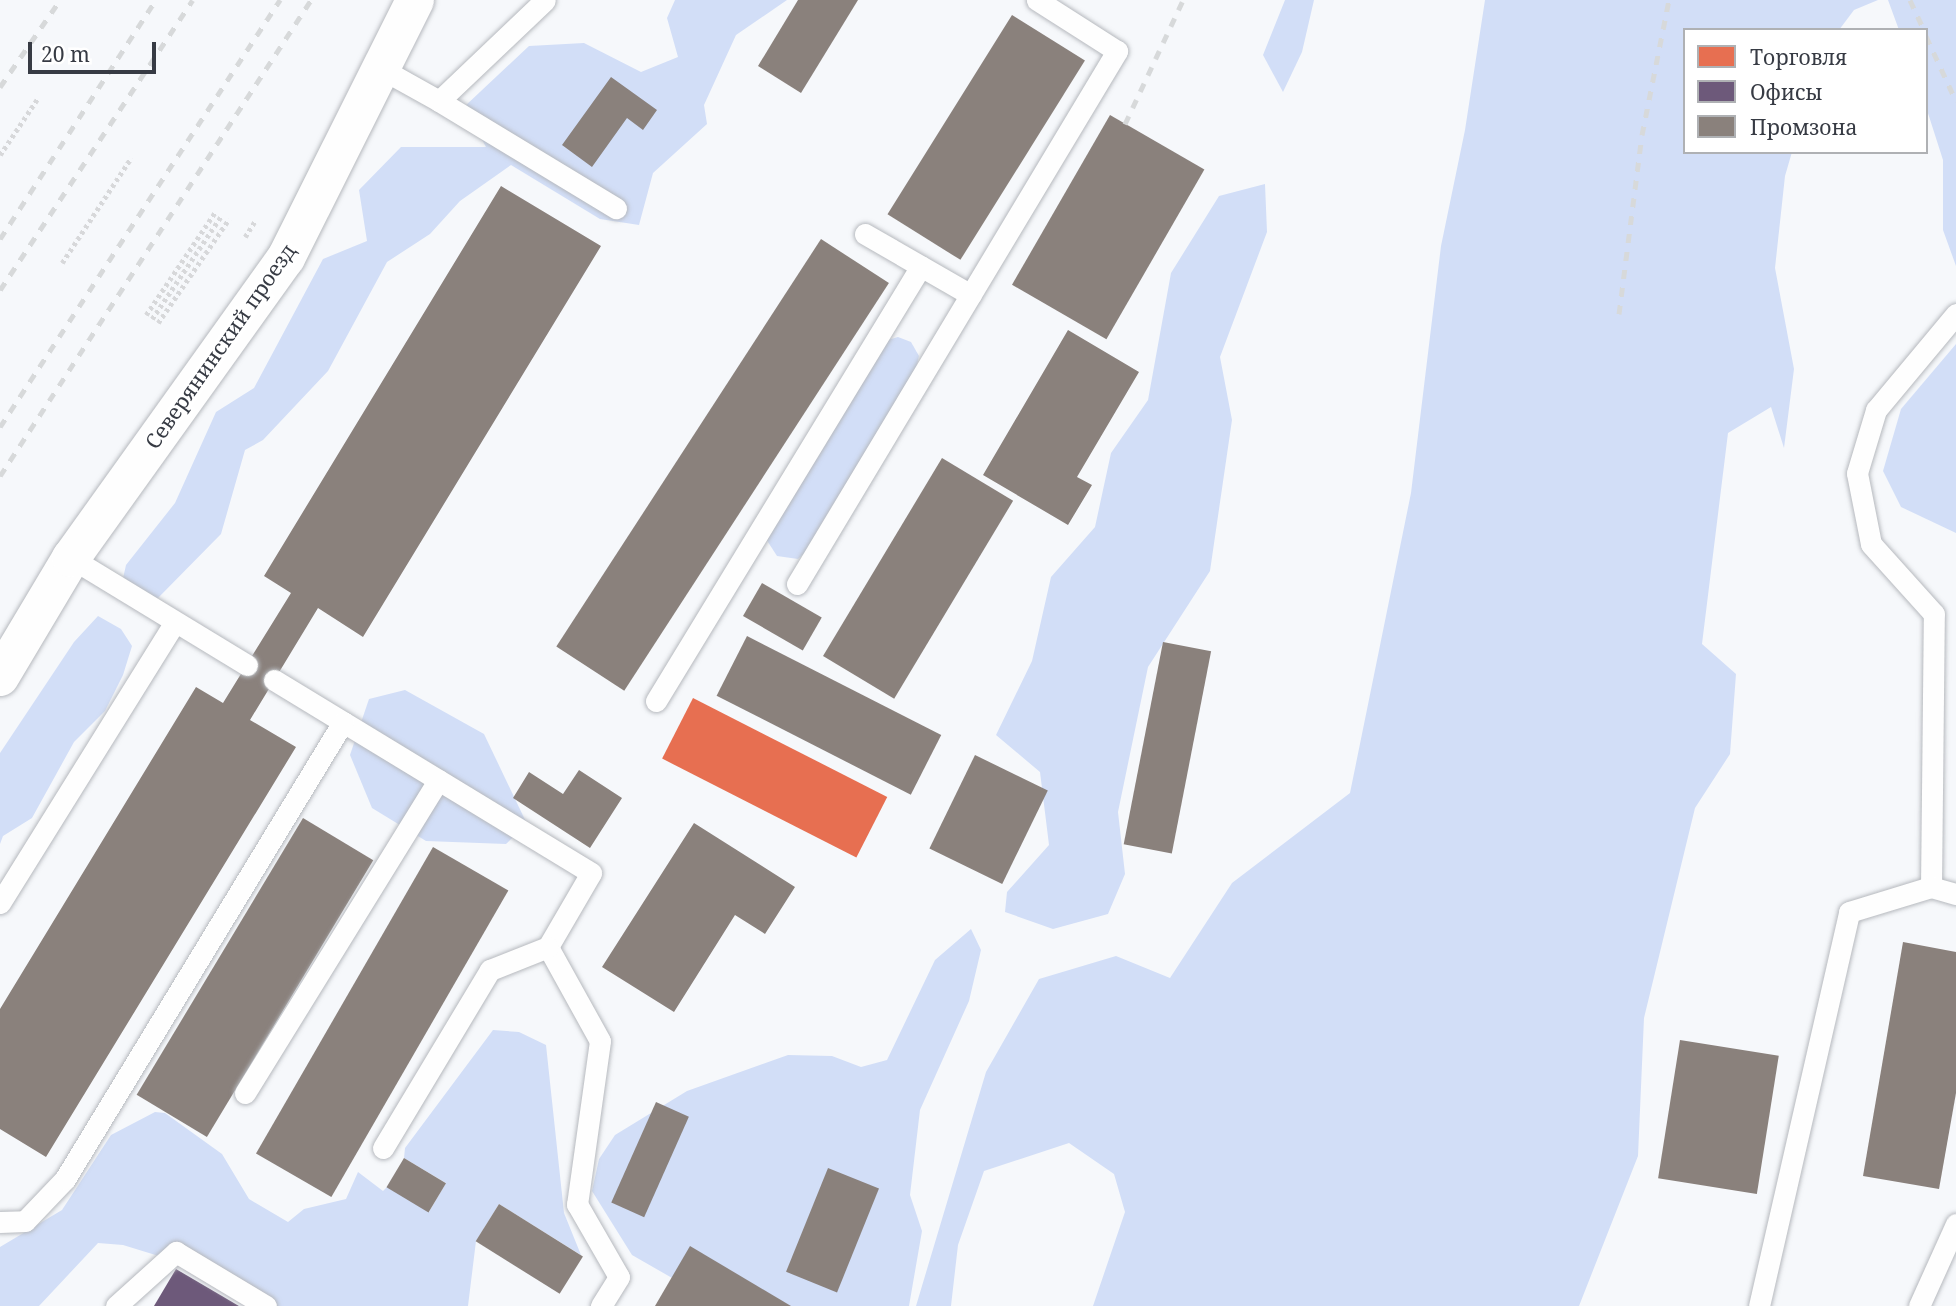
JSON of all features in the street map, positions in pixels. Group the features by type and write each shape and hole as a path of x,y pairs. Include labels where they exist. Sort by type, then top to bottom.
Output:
{"street":[{"name":"Северянинский проезд","path":"0,677 71,558 286,258 415,0"}],"lane":[{"path":"439,102 545,0"},
{"path":"797,584 1117,51 1037,0"},
{"path":"380,68 616,208"},
{"path":"866,234 971,295"},
{"path":"656,701 921,266"},
{"path":"1931,887 1934,614 1871,544 1857,473 1876,410 1956,314"},
{"path":"71,558 174,623 247,664"},
{"path":"0,903 174,623"},
{"path":"274,680 590,873 548,947 490,970 383,1148"},
{"path":"0,1222 25,1220 65,1179 343,722"},
{"path":"245,1093 438,780"},
{"path":"1759,1306 1849,912 1931,887 1956,894"},
{"path":"548,947 600,1041 577,1204 619,1277 601,1306"},
{"path":"1919,1306 1956,1224"},
{"path":"116,1306 176,1252 266,1306"}],"path":[{"path":"0,155 38,98"},
{"path":"62,263 131,158"},
{"path":"146,315 216,211"},
{"path":"152,319 222,215"},
{"path":"158,323 229,219"}],"shaded area":[{"path":"675,0 787,0 736,35 704,105 707,124 653,173 639,225 600,219 511,165 460,201 430,234 387,262 328,371 263,440 245,450 221,534 157,599 122,583 126,565 175,503 216,412 254,388 323,259 367,241 359,190 401,147 486,147 464,107 529,46 584,43 641,72 678,57 667,18"},
{"path":"1285,0 1314,0 1302,52 1283,92 1263,55"},
{"path":"1485,0 1878,0 1854,10 1840,28 1683,28 1683,154 1791,154 1785,176 1775,268 1794,369 1784,448 1771,407 1728,433 1702,644 1736,674 1730,754 1695,808 1644,1018 1638,1156 1579,1306 1093,1306 1125,1212 1114,1174 1069,1143 984,1171 958,1245 951,1306 916,1306 986,1072 1039,979 1116,956 1170,978 1232,883 1350,793 1411,493 1441,246 1465,130"},
{"path":"1888,0 1956,0 1956,266 1943,230 1943,160 1928,113 1928,28 1898,28"},
{"path":"1265,184 1267,232 1220,357 1232,420 1210,571 1148,667 1118,812 1125,874 1108,914 1053,929 1005,912 1007,892 1049,845 1040,772 996,735 1032,661 1051,577 1095,527 1111,453 1148,400 1171,273 1219,196"},
{"path":"898,337 911,342 919,356 914,377 811,547 798,559 777,556 766,539 881,342"},
{"path":"1956,344 1956,533 1901,507 1883,471 1901,409"},
{"path":"98,616 121,629 132,646 123,675 105,711 74,742 32,818 3,836 0,844 0,753 74,642"},
{"path":"405,690 484,734 527,824 506,844 426,841 372,808 350,755 369,699"},
{"path":"971,929 981,950 969,1001 920,1110 910,1195 922,1231 909,1306 721,1306 632,1255 592,1191 599,1159 615,1135 687,1091 788,1055 832,1056 861,1067 887,1060 935,960"},
{"path":"493,1030 519,1032 546,1045 564,1213 581,1255 499,1204 476,1241 468,1306 268,1306 227,1277 123,1245 98,1243 39,1306 0,1306 0,1247 62,1210 111,1135 155,1112 165,1113 222,1154 249,1199 288,1222 304,1209 346,1199 358,1172 383,1191 387,1187 429,1212 446,1183 404,1158 405,1148"}],"building: Торговля":[{"path":"693,698 887,797 856,858 662,759"}],"building: Офисы":[{"path":"176,1269 239,1306 154,1306"}],"building: Промзона":[{"path":"798,0 858,0 801,93 758,66"},
{"path":"1012,15 1085,61 960,260 887,214"},
{"path":"611,77 657,110 643,130 627,118 592,167 562,145"},
{"path":"1110,115 1204,170 1106,339 1012,285"},
{"path":"501,186 601,246 363,637 318,608 250,720 296,747 46,1157 0,1129 0,1009 196,687 223,703 291,593 264,576"},
{"path":"821,239 889,283 624,691 556,647"},
{"path":"1068,330 1139,372 1077,477 1092,485 1068,525 983,475"},
{"path":"942,458 1013,501 894,699 823,656"},
{"path":"762,583 822,618 803,650 743,616"},
{"path":"747,636 941,735 911,795 717,696"},
{"path":"1163,642 1211,651 1172,854 1124,844"},
{"path":"975,755 1048,791 1002,884 929,848"},
{"path":"579,770 622,798 590,848 513,798 529,772 563,794"},
{"path":"303,818 373,860 207,1137 137,1095"},
{"path":"694,823 795,887 765,934 735,915 674,1012 602,967"},
{"path":"433,847 508,890 331,1197 256,1154"},
{"path":"1903,942 1956,952 1956,1093 1939,1189 1863,1176"},
{"path":"1680,1040 1779,1056 1757,1194 1658,1178"},
{"path":"656,1102 689,1117 644,1217 611,1202"},
{"path":"404,1158 446,1183 428,1212 386,1187"},
{"path":"828,1168 879,1189 837,1292 786,1272"},
{"path":"499,1204 583,1256 560,1294 476,1241"},
{"path":"690,1246 791,1306 655,1306"}],"railway":[{"path":"0,87 60,0"},
{"path":"0,239 156,0"},
{"path":"0,290 193,0"},
{"path":"0,427 280,0"},
{"path":"0,476 311,0"},
{"path":"1125,124 1183,0"},
{"path":"1619,314 1642,135 1669,0"},
{"path":"1910,0 1923,28"},
{"path":"1928,40 1956,101"}]}
